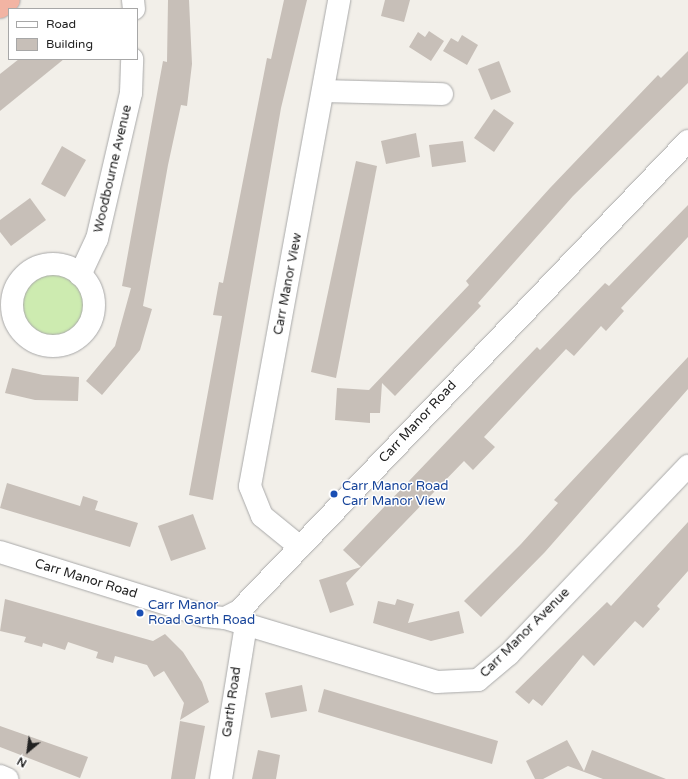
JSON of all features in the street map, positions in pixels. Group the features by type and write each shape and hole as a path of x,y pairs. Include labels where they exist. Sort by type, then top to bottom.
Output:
{"highway":[{"path":"0,8 9,0"}],"street":[{"name":"Carr Manor View","path":"300,547 262,516 250,486 324,91 339,0"},
{"name":"Woodbourne Avenue","path":"80,274 97,239 131,93 132,60"},
{"path":"324,91 442,94"},
{"name":"Carr Manor Road","path":"0,552 205,616 225,618 239,611 688,141"},
{"name":"Carr Manor Avenue","path":"225,618 437,682 478,680 509,654 688,466"},
{"name":"Garth Road","path":"221,779 246,625"},
{"path":"0,776 7,779"}],"green space":[{"path":"47,274 59,274 76,283 83,294 85,306 83,318 76,329 59,338 47,338 35,333 26,324 21,312 21,300 26,288 35,279"}],"building":[{"path":"168,0 189,0 192,64 187,106 181,105 168,165 143,306 152,309 140,350 102,395 86,381 115,346 131,288 122,286 163,61 167,62"},
{"path":"284,0 307,0 281,108 213,500 189,495 222,316 213,315 219,282 223,283 267,58 271,59"},
{"path":"385,0 410,0 404,22 381,16"},
{"path":"429,31 444,41 431,61 409,47 418,32 425,37"},
{"path":"462,35 478,45 467,65 443,51 451,38 458,42"},
{"path":"688,51 688,83 573,196 478,303 481,306 395,396 382,383 380,413 370,413 370,423 335,420 337,388 369,390 469,285 466,281 550,188 658,75 661,78"},
{"path":"18,60 63,60 0,111 0,74"},
{"path":"499,61 511,92 491,100 478,69"},
{"path":"494,109 514,123 494,152 474,138"},
{"path":"416,133 420,157 386,164 381,141"},
{"path":"463,141 466,162 432,167 429,145"},
{"path":"62,146 86,160 65,197 41,184"},
{"path":"356,161 377,166 336,378 311,372"},
{"path":"30,198 46,220 11,246 0,232 0,220"},
{"path":"688,205 688,237 621,308 624,311 606,331 601,326 574,356 566,349 484,437 495,447 473,470 464,461 346,583 354,605 330,613 319,580 361,567 343,550 537,347 540,350 605,283 609,286"},
{"path":"688,357 688,389 545,552 481,617 464,601 521,544 558,503 554,500"},
{"path":"12,368 43,375 79,377 78,401 35,400 5,393"},
{"path":"7,483 80,506 83,496 98,501 95,510 138,523 130,547 0,508"},
{"path":"193,514 206,549 171,561 158,526"},
{"path":"688,522 688,571 657,606 660,609 643,628 635,621 594,666 583,655 542,706 533,699 529,704 515,692 607,602 611,606"},
{"path":"5,599 153,641 165,634 183,652 202,682 209,702 180,720 184,703 164,671 154,677 147,665 115,656 113,663 96,658 98,652 68,642 65,650 43,643 42,647 24,642 26,637 0,631"},
{"path":"397,599 414,604 408,623 459,611 464,633 431,641 373,623 378,601 395,605"},
{"path":"302,685 307,711 271,718 265,693"},
{"path":"324,689 498,741 492,764 318,712"},
{"path":"180,721 205,726 195,779 171,779"},
{"path":"0,726 88,757 80,778 0,747"},
{"path":"567,740 584,771 592,750 666,779 603,779 568,766 543,779 535,779 526,761"},
{"path":"258,750 280,755 276,779 252,779"}],"place":[{"name":"Carr Manor Road Carr Manor View","path":"334,494"},
{"name":"Carr Manor Road Garth Road","path":"140,613"}]}
